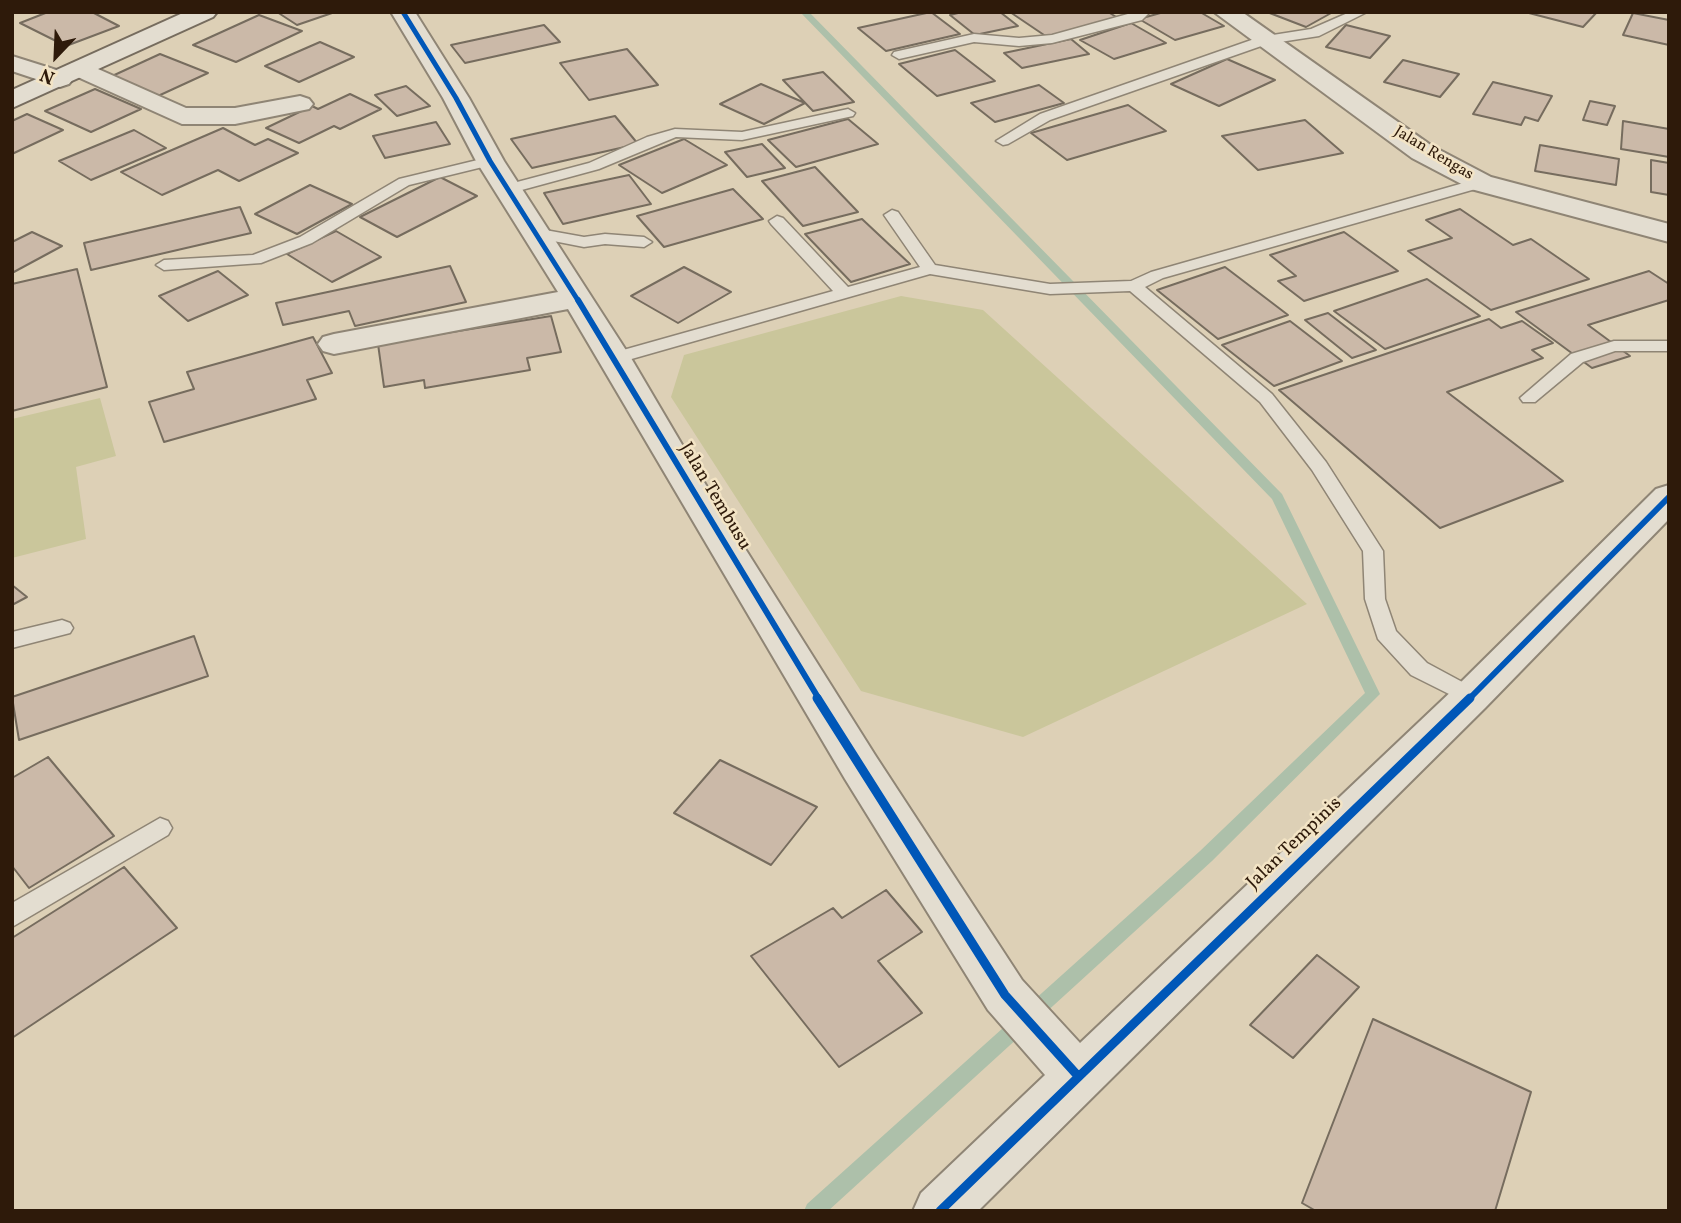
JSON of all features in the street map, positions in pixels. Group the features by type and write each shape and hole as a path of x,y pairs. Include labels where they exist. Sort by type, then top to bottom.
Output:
{"street":[{"path":"12,100 205,12"},
{"name":"Jalan Tembusu","path":"403,12 456,98 498,175 615,358 706,516 1005,995 1078,1076"},
{"name":"Jalan Rengas","path":"1226,12 1422,152 1481,183 1669,233"},
{"path":"12,63 70,74 182,116 235,116 300,104"},
{"path":"334,344 577,298"},
{"name":"Jalan Tempinis","path":"940,1211 1471,697 1669,497"}],"lane":[{"path":"899,55 974,38 1019,42 1052,39 1137,17 1144,12"},
{"path":"1003,141 1045,117 1265,40 1314,33 1361,12"},
{"path":"164,265 255,260 306,240 404,182 593,166 674,133 742,135 848,113"},
{"path":"615,358 930,269 1049,289 1134,286 1157,275 1481,183"},
{"path":"892,215 930,269"},
{"path":"777,221 845,294"},
{"path":"534,233 584,242 605,239 644,242"},
{"path":"1134,286 1266,398 1319,466 1373,551 1375,599 1386,634 1419,669 1471,697"},
{"path":"1529,398 1577,358 1614,346 1669,346"},
{"path":"12,640 62,628"},
{"path":"12,916 160,828"}],"shaded area":[{"path":"901,296 983,310 1307,604 1023,737 861,691 671,397 684,355"},
{"path":"100,398 116,456 76,467 86,539 12,558 12,419"}],"building":[{"path":"48,12 92,12 119,26 66,46 20,23"},
{"path":"277,12 335,12 297,25"},
{"path":"931,12 960,34 886,51 858,28"},
{"path":"962,12 1000,12 1018,26 975,35 950,15"},
{"path":"1010,12 1108,12 1118,18 1047,37"},
{"path":"1164,12 1200,12 1224,26 1175,40 1139,19"},
{"path":"1267,12 1333,12 1306,27"},
{"path":"1525,12 1597,12 1583,27"},
{"path":"1633,13 1669,20 1669,45 1623,35"},
{"path":"259,15 302,31 236,62 193,45"},
{"path":"1131,23 1166,43 1114,59 1080,40"},
{"path":"544,25 560,42 465,63 451,45"},
{"path":"1346,25 1390,36 1370,58 1326,47"},
{"path":"1071,39 1089,54 1022,68 1004,53"},
{"path":"320,42 354,57 299,82 265,66"},
{"path":"627,49 658,85 589,100 560,63"},
{"path":"955,50 995,81 937,96 899,64"},
{"path":"160,54 208,73 158,96 110,77"},
{"path":"1227,59 1275,80 1219,106 1171,84"},
{"path":"1403,60 1459,74 1440,97 1384,82"},
{"path":"823,72 854,102 813,111 783,80"},
{"path":"1493,82 1552,96 1538,121 1525,117 1521,125 1473,114"},
{"path":"761,84 805,103 764,124 720,104"},
{"path":"1039,85 1064,103 995,122 971,103"},
{"path":"406,86 430,106 397,116 375,95"},
{"path":"95,89 141,109 91,132 45,111"},
{"path":"350,94 381,109 340,129 334,126 299,143 266,128 312,106 318,109"},
{"path":"1590,101 1615,106 1607,125 1583,120"},
{"path":"1128,105 1166,131 1067,160 1031,133"},
{"path":"27,114 63,130 12,154 12,121"},
{"path":"615,116 638,144 532,168 511,139"},
{"path":"848,119 878,144 796,167 768,140"},
{"path":"1305,120 1343,153 1258,170 1222,136"},
{"path":"1623,121 1669,129 1669,157 1621,149"},
{"path":"436,122 450,144 385,158 373,136"},
{"path":"223,128 255,145 268,139 298,153 239,181 218,170 162,195 121,172"},
{"path":"134,130 166,148 91,180 59,161"},
{"path":"684,139 727,165 662,193 619,165"},
{"path":"762,144 785,168 747,177 725,152"},
{"path":"1540,145 1619,159 1616,185 1535,171"},
{"path":"1651,160 1669,163 1669,195 1651,192"},
{"path":"815,167 858,212 803,226 762,181"},
{"path":"629,175 651,204 563,224 544,193"},
{"path":"440,177 477,196 397,237 360,217"},
{"path":"310,185 352,204 297,234 255,214"},
{"path":"733,189 763,219 664,247 637,216"},
{"path":"240,207 251,233 91,270 84,243"},
{"path":"1460,209 1513,245 1531,239 1589,279 1491,310 1408,251 1452,238 1426,220"},
{"path":"862,219 910,264 851,282 805,234"},
{"path":"336,231 381,257 332,282 287,254"},
{"path":"32,232 62,246 12,273 12,242"},
{"path":"1344,232 1398,271 1304,301 1278,281 1296,276 1270,255"},
{"path":"450,266 466,302 355,326 349,311 283,325 276,303"},
{"path":"684,267 731,292 678,323 631,296"},
{"path":"1225,267 1288,315 1218,339 1157,290"},
{"path":"77,269 107,387 12,411 12,284"},
{"path":"218,271 248,295 188,321 159,296"},
{"path":"1649,271 1669,284 1669,300 1588,325 1630,356 1592,368 1516,312"},
{"path":"1427,279 1480,316 1385,349 1334,311"},
{"path":"1328,313 1376,350 1352,358 1305,320"},
{"path":"551,316 561,352 527,358 530,370 425,388 424,380 384,387 378,344"},
{"path":"1489,319 1501,328 1522,321 1553,343 1532,350 1543,358 1447,392 1563,481 1440,528 1279,390"},
{"path":"1290,321 1342,361 1274,386 1222,345"},
{"path":"313,337 332,373 307,380 316,399 164,442 149,402 194,389 187,372"},
{"path":"12,585 27,597 12,605"},
{"path":"194,636 208,676 19,740 12,697"},
{"path":"48,757 114,836 29,888 12,866 12,778"},
{"path":"720,760 817,807 771,865 674,813"},
{"path":"124,867 177,928 12,1038 12,938"},
{"path":"886,890 922,932 878,961 922,1013 839,1067 751,956 833,908 842,918"},
{"path":"1317,955 1359,987 1293,1058 1250,1025"},
{"path":"1373,1019 1531,1092 1495,1211 1316,1211 1302,1203"}],"waterway":[{"path":"804,12 1277,497 1373,694 1206,856 814,1211"}],"cycle path":[{"path":"403,12 456,98 490,161 615,358 699,504 860,767 1005,995 1078,1076"},
{"path":"940,1211 1471,697 1669,497"}]}
